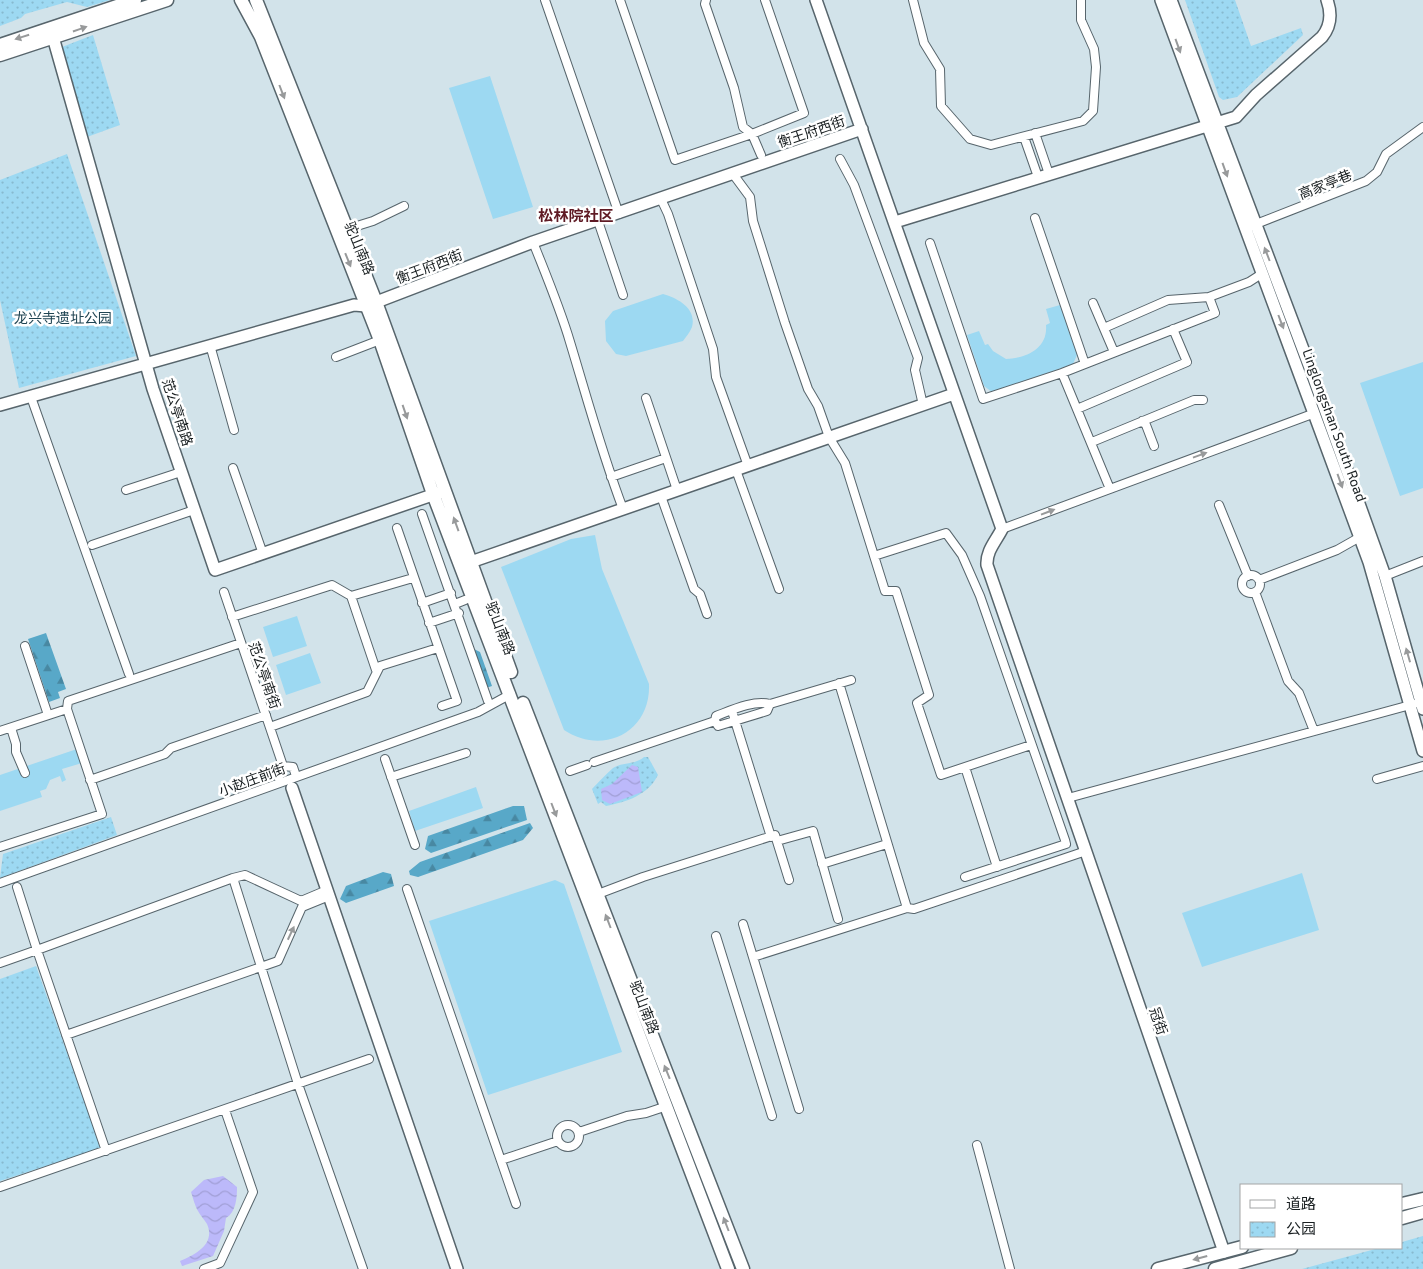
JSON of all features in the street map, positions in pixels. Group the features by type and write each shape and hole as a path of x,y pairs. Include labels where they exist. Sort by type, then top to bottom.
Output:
{"main road":[{"path":"0,55 135,0"},
{"path":"0,45 52,33 167,0"},
{"name":"驼山南路","path":"241,0 261,37 343,231"},
{"name":"驼山南路","path":"256,0 371,304 439,493"},
{"name":"驼山南路","path":"371,304 380,340 466,564 598,894 743,1269"},
{"name":"驼山南路","path":"466,564 511,694 728,1269"},
{"path":"1403,1204 1423,1199"},
{"path":"1403,1218 1423,1212"},
{"path":"1158,1269 1240,1248"},
{"path":"1215,1269 1287,1249"}],"street":[{"path":"545,0 619,214"},
{"path":"620,0 675,160 752,134 804,113 765,0"},
{"path":"706,0 705,4 734,88 743,127 752,134 761,155"},
{"path":"816,0 1002,529 1315,413"},
{"path":"914,0 924,43 940,69 941,106 970,139 991,146 1083,122 1093,111 1096,67 1094,49 1081,20 1081,0"},
{"path":"1162,0 1212,123"},
{"path":"1171,0 1212,123"},
{"path":"895,222 1236,117 1256,95 1322,37 1328,29 1330,19 1327,0"},
{"name":"范公亭南路","path":"52,33 148,365 153,389 215,570 439,493"},
{"name":"Linglongshan South Road","path":"1212,123 1251,226 1312,373 1385,576 1419,704 1423,751"},
{"name":"高家亭巷","path":"1251,226 1366,181 1377,172 1386,154 1423,127"},
{"name":"衡王府西街","path":"0,405 148,365 210,345 354,305 371,304 533,242 862,129"},
{"path":"1035,133 1044,176"},
{"path":"1024,137 1044,176"},
{"path":"840,159 854,185 918,358 915,370 923,405"},
{"path":"733,174 750,197 753,221 785,323 808,389 818,406 829,437 845,463 885,591 896,591 926,686 928,695 917,703 941,775 1031,745"},
{"path":"661,199 668,214 713,350 716,377 748,466"},
{"path":"343,231 373,221 404,206"},
{"path":"1035,218 1084,364"},
{"path":"598,221 623,295"},
{"name":"Linglongshan South Road","path":"1251,226 1263,274 1419,704"},
{"path":"533,242 570,341 611,477 623,509"},
{"path":"930,243 983,399 1062,373 1215,313 1209,297"},
{"path":"1104,328 1168,300 1209,297 1250,282 1263,274"},
{"path":"1093,303 1114,352"},
{"path":"1077,409 1187,362 1173,329"},
{"path":"336,357 380,340"},
{"path":"210,345 234,430"},
{"path":"1062,373 1110,489"},
{"path":"466,564 954,394"},
{"path":"30,397 129,674"},
{"path":"646,398 677,490"},
{"path":"1092,442 1194,400 1203,400"},
{"path":"1142,421 1146,425 1154,446"},
{"path":"611,477 666,458"},
{"path":"233,468 264,554"},
{"path":"736,470 779,589"},
{"path":"126,490 181,472"},
{"path":"661,496 694,589 700,594 707,614"},
{"path":"1219,505 1248,576"},
{"path":"92,545 194,510"},
{"path":"422,514 459,613 488,701"},
{"path":"397,528 457,701 442,706"},
{"name":"冠街","path":"1002,529 987,558 987,565 1224,1252"},
{"path":"874,556 946,534 962,555 976,588 1066,844 965,877"},
{"path":"1258,580 1336,550 1360,537"},
{"path":"1385,576 1423,561"},
{"path":"1248,576 1256,577 1258,580 1259,587 1255,592"},
{"path":"1248,576 1243,581 1243,588 1248,592 1255,592"},
{"path":"351,596 413,578"},
{"path":"232,617 332,585 351,596 376,670"},
{"name":"范公亭南街","path":"224,592 283,766"},
{"path":"1255,592 1288,681 1299,693 1314,731"},
{"path":"422,603 451,593"},
{"path":"455,604 465,600"},
{"path":"429,623 459,613"},
{"path":"0,847 102,814 66,709 68,701 241,643"},
{"path":"25,646 48,715"},
{"path":"270,727 367,692 376,670 380,666 438,648"},
{"path":"570,771 715,720 716,716 762,702 770,704 851,680"},
{"path":"839,683 907,908"},
{"name":"小赵庄前街","path":"0,883 478,712 511,694"},
{"path":"715,720 718,726 767,711 770,704"},
{"path":"1068,798 1419,704"},
{"path":"0,731 66,709"},
{"path":"732,711 789,880"},
{"path":"90,780 165,754 171,748 266,715"},
{"path":"11,728 16,744 21,751 20,758 25,773"},
{"path":"391,777 466,753"},
{"path":"385,759 415,845"},
{"path":"280,782 277,773 283,766 293,767 296,776"},
{"path":"1377,778 1423,766"},
{"path":"965,767 997,866"},
{"path":"292,788 457,1269"},
{"path":"598,894 643,877 774,839 813,831 838,919"},
{"path":"822,864 887,844"},
{"path":"753,957 907,908 914,909 1086,852"},
{"path":"0,963 245,874 302,900 328,893"},
{"path":"233,878 298,1084 363,1269"},
{"path":"16,888 106,1151"},
{"path":"407,889 516,1204"},
{"path":"66,1035 278,961 302,907 328,893"},
{"path":"743,924 799,1109"},
{"path":"716,936 772,1116"},
{"path":"0,1187 369,1059"},
{"path":"579,1132 627,1116 646,1113 667,1106"},
{"path":"204,1269 220,1263 254,1192 225,1110"},
{"path":"571,1125 579,1132 578,1143 571,1147 564,1147 558,1140 558,1131 564,1126 571,1125"},
{"path":"501,1160 558,1140"},
{"path":"976,1144 1010,1269"}],"green space":[{"path":"0,0 110,0 87,7 67,2 25,14 21,18 0,26"},
{"path":"1185,0 1235,0 1251,46 1301,28 1303,35 1237,97 1223,100 1219,97"},
{"path":"93,35 120,125 87,137 62,47"},
{"path":"490,76 533,207 493,219 449,88"},
{"name":"龙兴寺遗址公园","path":"67,154 136,356 19,388 0,300 0,180"},
{"path":"663,294 680,301 692,314 692,327 683,341 626,356 616,354 606,341 605,321 613,311"},
{"path":"1060,305 1077,355 1073,364 992,392 984,386 967,335 979,331 985,345 988,344 993,351 1006,359 1021,357 1034,351 1043,340 1046,333 1046,325 1050,323 1046,309"},
{"path":"1423,362 1423,488 1400,496 1360,383"},
{"path":"595,535 602,569 649,684 648,701 642,715 633,727 622,735 609,740 594,741 564,730 501,567 571,539"},
{"path":"297,616 307,646 273,657 263,627"},
{"path":"46,633 66,689 58,692 60,698 49,702 28,639"},
{"path":"474,649 480,652 492,686 486,688"},
{"path":"310,653 321,683 286,695 276,665"},
{"path":"77,749 82,763 62,769 66,780 62,782 60,776 50,780 46,789 40,791 42,797 0,811 0,775"},
{"path":"648,757 658,775 649,788 643,793 622,802 606,806 601,802 598,804 592,789 613,768"},
{"path":"476,787 483,808 415,831 409,811"},
{"path":"513,806 524,806 527,820 431,853 425,849 428,836"},
{"path":"111,817 117,835 0,878 3,854"},
{"path":"530,823 533,828 523,840 418,877 410,875 409,871 420,862"},
{"path":"383,872 391,874 394,886 346,903 340,899 346,886"},
{"path":"1302,873 1319,930 1202,967 1182,913"},
{"path":"555,880 564,884 622,1052 488,1095 429,921"},
{"path":"36,966 101,1148 0,1181 0,979"},
{"path":"1423,1236 1423,1269 1302,1269 1375,1249 1403,1249 1403,1242"}],"water":[{"path":"632,765 638,767 642,792 610,804 602,800 601,789 612,784"},
{"path":"223,1176 237,1187 236,1200 232,1212 226,1218 224,1231 213,1256 182,1266 180,1261 198,1252 209,1237 207,1224 197,1209 191,1192 204,1180"}],"district":[{"name":"松林院社区","path":"576,215"}]}
